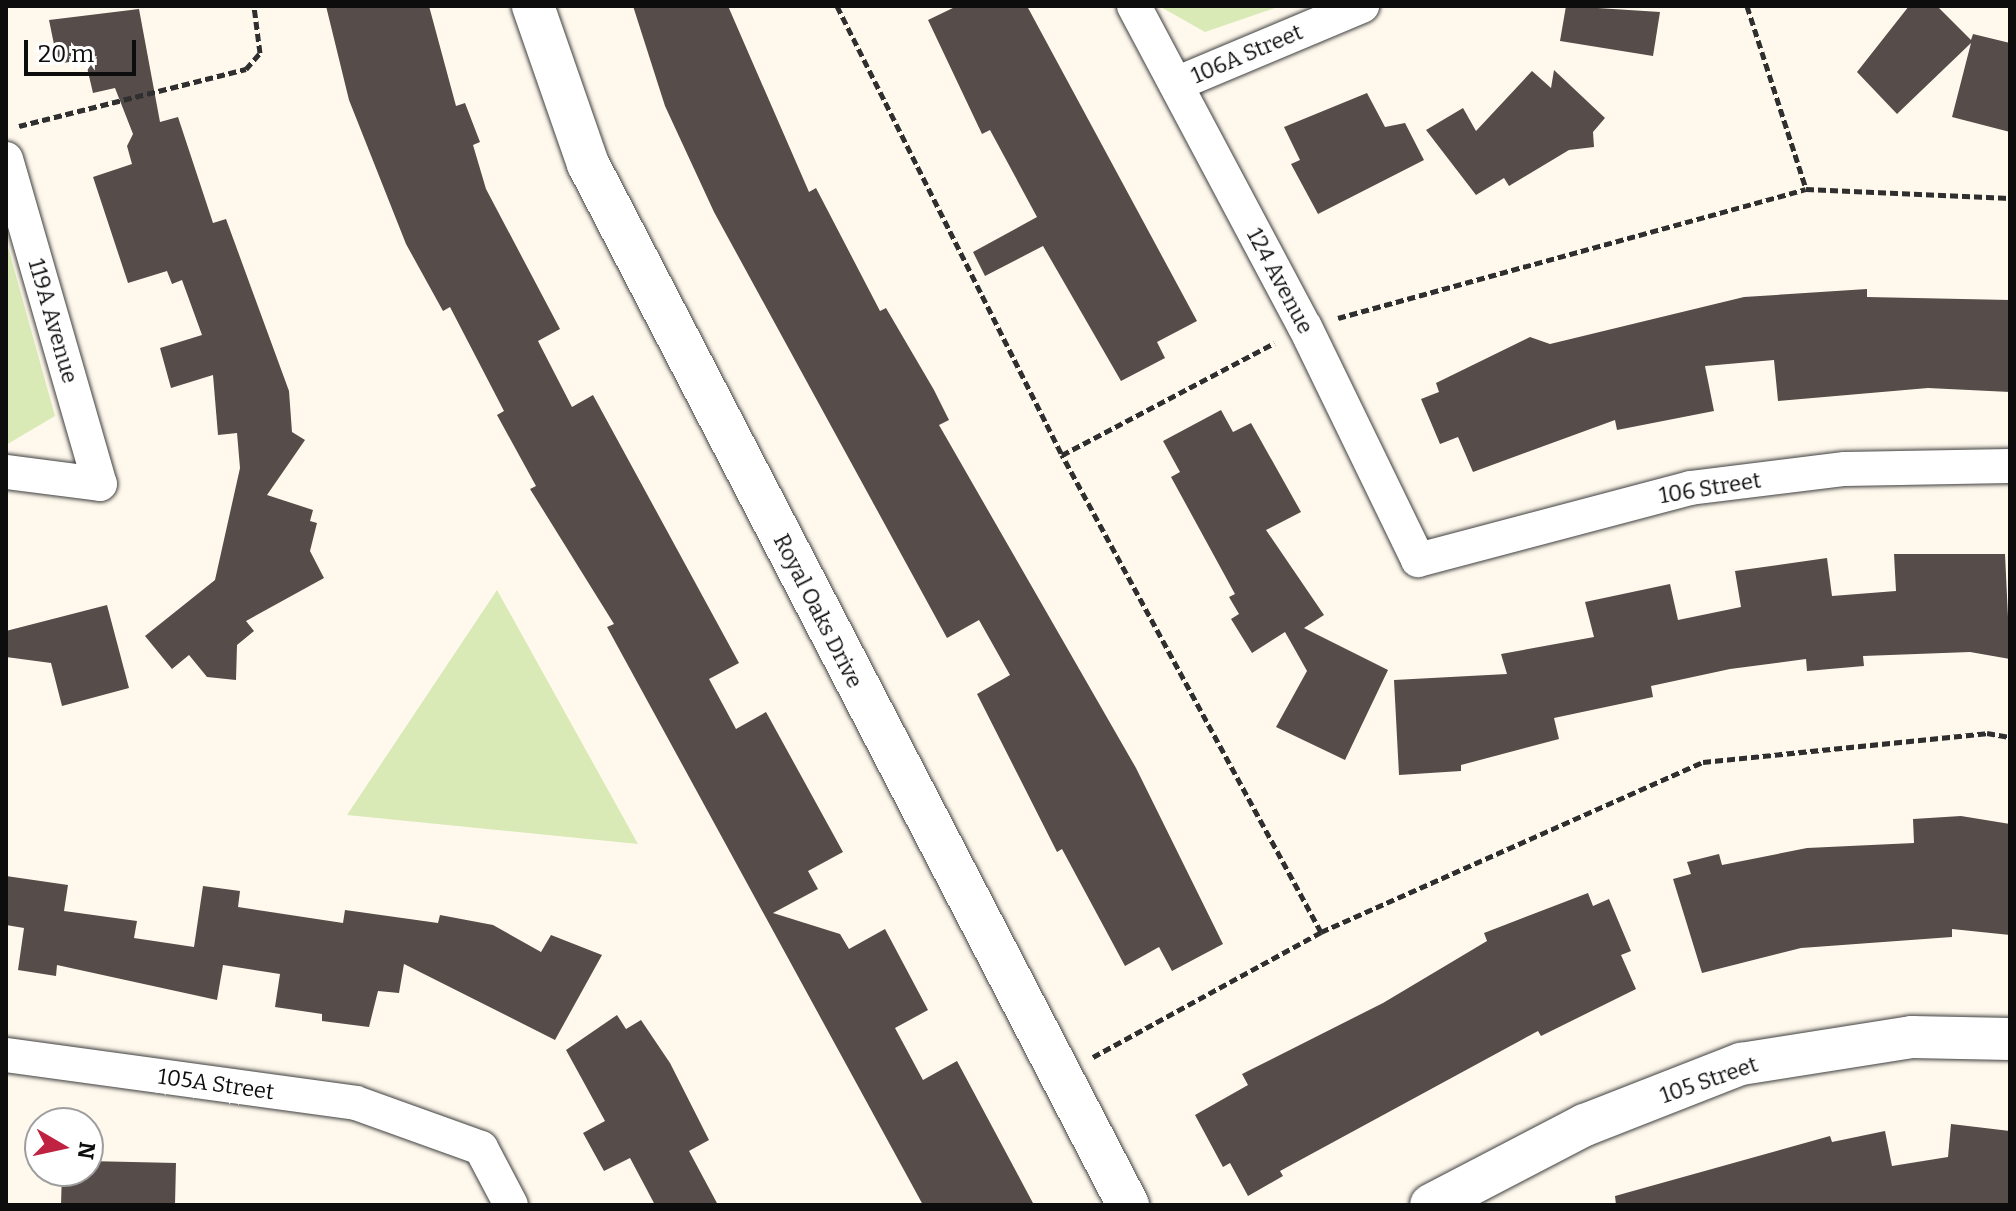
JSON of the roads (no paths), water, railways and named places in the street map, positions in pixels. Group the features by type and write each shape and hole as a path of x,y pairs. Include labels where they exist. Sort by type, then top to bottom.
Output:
{"street":[{"name":"Royal Oaks Drive","path":"533,6 588,164 1057,1076 1128,1205"},
{"name":"124 Avenue","path":"1134,6 1305,327 1418,560"},
{"name":"106A Street","path":"1176,84 1362,6"},
{"name":"119A Avenue","path":"6,159 100,484 6,472"},
{"name":"106 Street","path":"1418,560 1690,488 1845,469 2010,466"},
{"name":"105 Street","path":"1431,1205 1585,1125 1741,1064 1912,1037 2010,1039"},
{"name":"105A Street","path":"6,1055 356,1103 481,1148 511,1205"}]}
